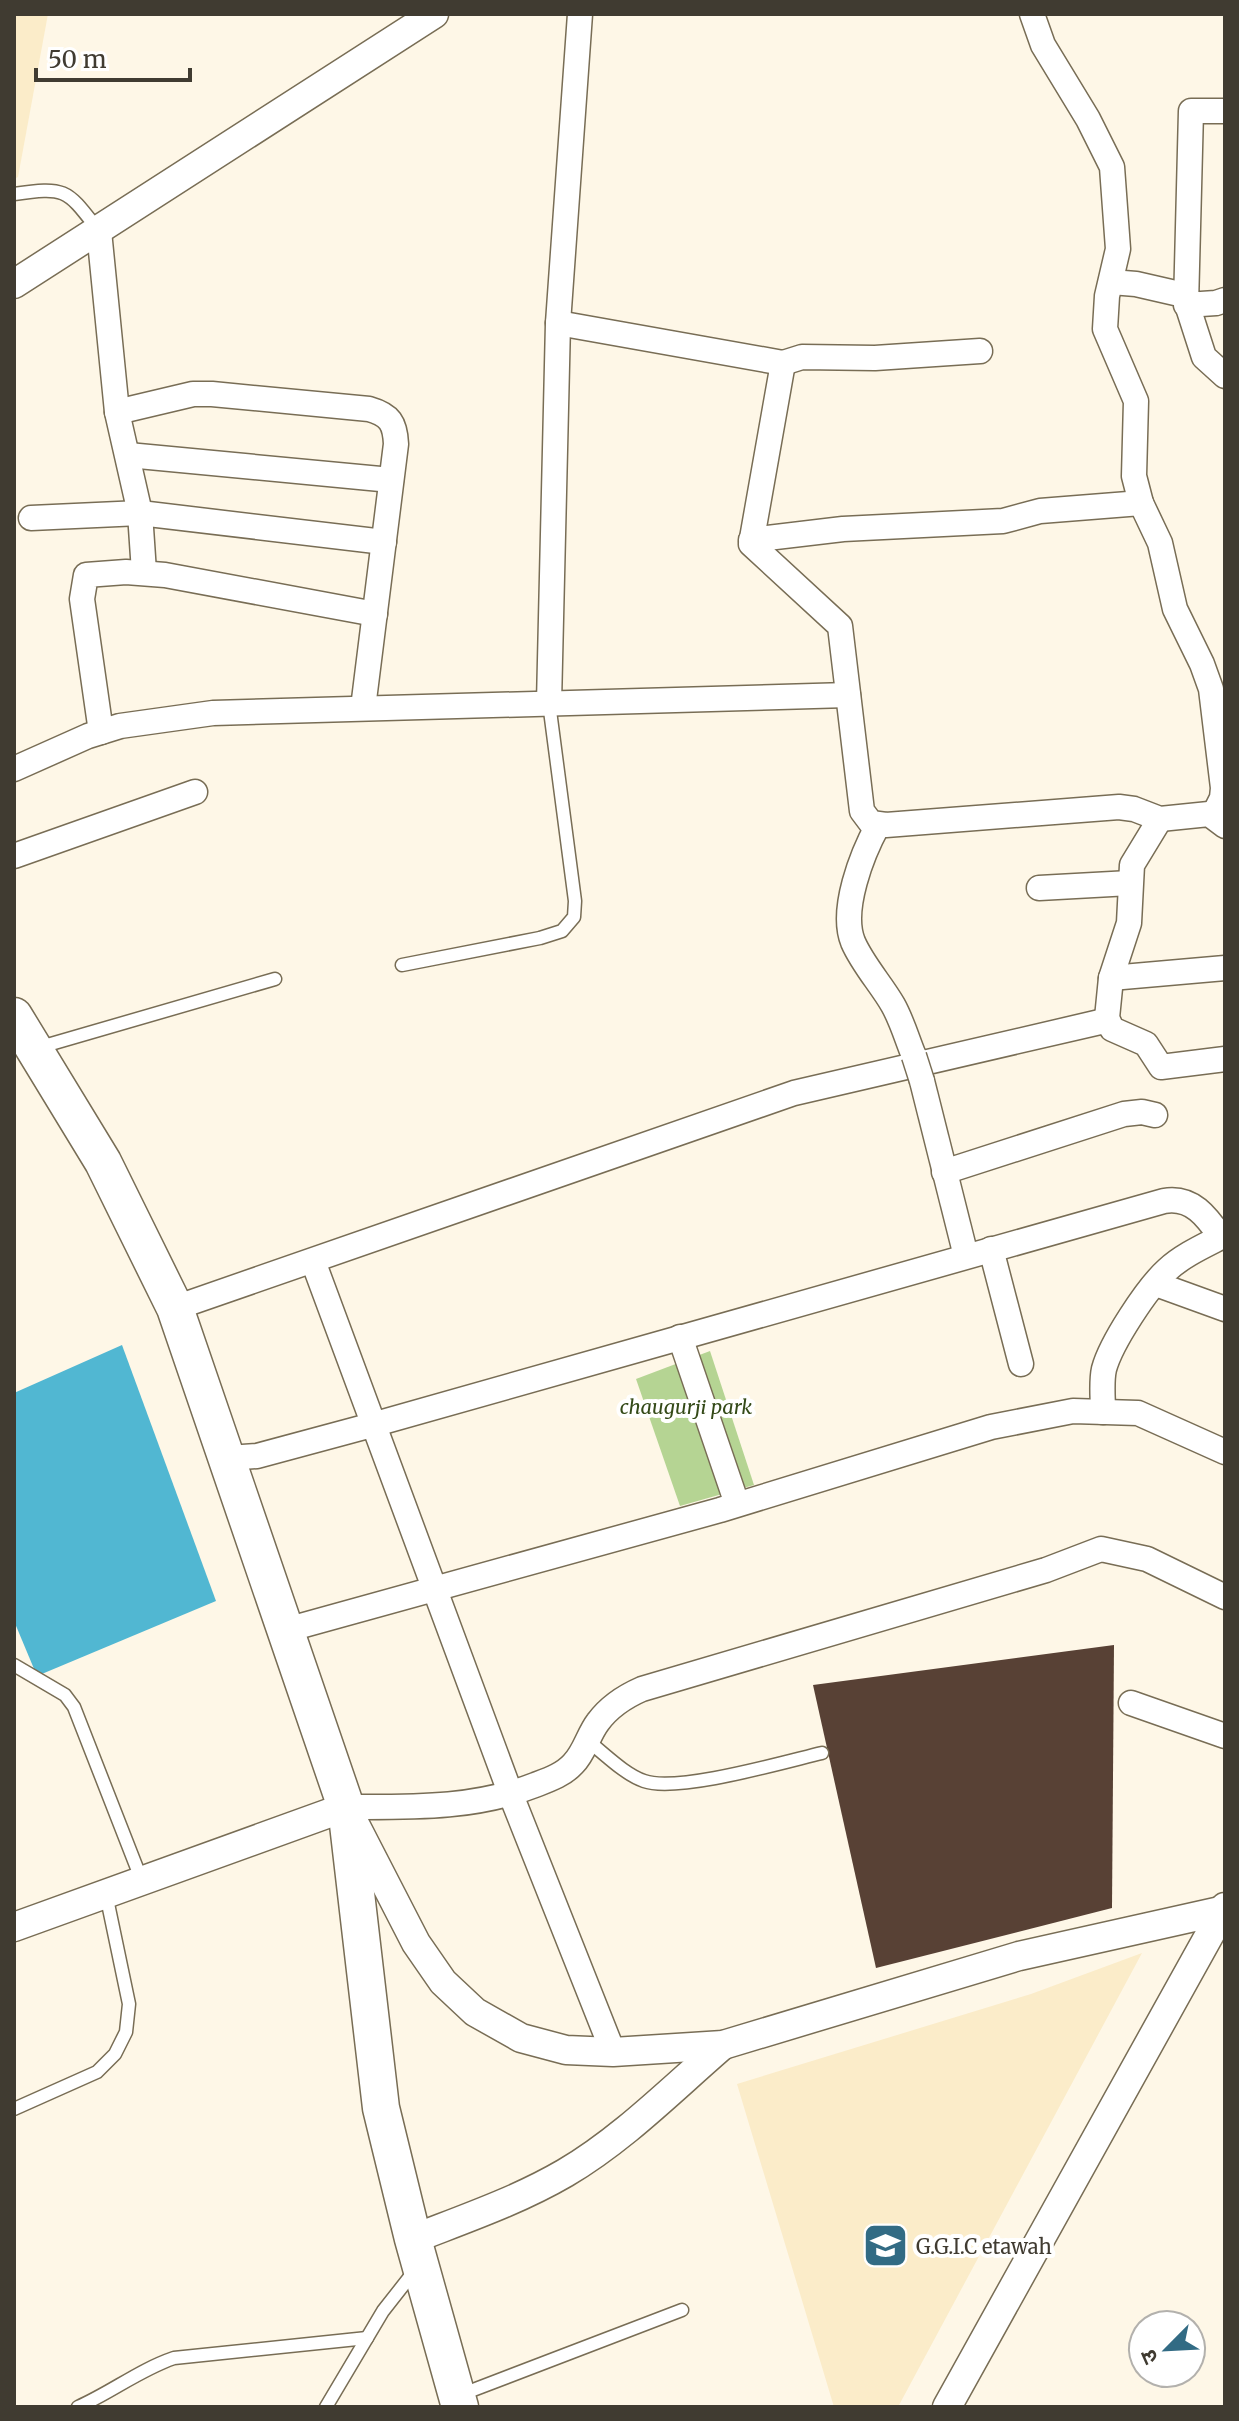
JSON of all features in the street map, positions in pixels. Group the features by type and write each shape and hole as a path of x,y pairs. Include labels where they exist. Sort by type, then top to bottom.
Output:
{"main road":[{"path":"14,1016 103,1162 175,1308 346,1807 381,2108 416,2252 458,2402"}],"street":[{"path":"14,284 434,14"},
{"path":"549,703 558,323 580,14"},
{"path":"783,363 751,544 840,626 862,811 871,823 878,825 1119,807 1160,819 1203,814 1219,820 1223,766 1207,675 1175,609 1160,543 1141,503 1134,476 1136,401 1105,329 1104,315 1118,249 1112,167 1088,119 1043,45 1032,14"},
{"path":"1186,305 1191,111 1225,111"},
{"path":"99,231 117,412 140,513 144,572"},
{"path":"1111,282 1136,284 1184,295 1204,357 1225,376"},
{"path":"1186,305 1225,300"},
{"path":"558,323 783,363 802,357 875,358 980,351"},
{"path":"117,412 193,394 212,394 369,409 384,413 395,426 396,444 363,708"},
{"path":"128,455 391,480"},
{"path":"751,540 843,529 1003,521 1040,511 1141,503"},
{"path":"31,518 140,513 384,542"},
{"path":"101,732 82,599 86,575 144,572 375,614"},
{"path":"14,769 120,726 213,713 848,695"},
{"path":"14,856 195,792"},
{"path":"1160,819 1134,859 1129,923 1111,978 1107,1018 1112,1029 1146,1044 1161,1067 1225,1059"},
{"path":"878,825 863,853 856,875 849,925 853,941 893,1005 914,1056 966,1256"},
{"path":"1039,888 1130,883"},
{"path":"1111,978 1225,968"},
{"path":"175,1308 794,1093 1107,1018"},
{"path":"944,1172 1124,1114 1142,1112 1155,1115"},
{"path":"228,1458 257,1456 372,1425 1173,1199 1185,1202 1203,1213 1223,1236 1167,1270 1119,1336 1104,1369 1103,1412"},
{"path":"991,1249 1021,1364"},
{"path":"313,1261 511,1795 613,2052"},
{"path":"1156,1284 1225,1309"},
{"path":"680,1337 737,1504"},
{"path":"286,1630 737,1504 991,1427 1073,1411 1138,1413 1225,1452"},
{"path":"14,1927 346,1807 461,1805 511,1795 550,1780 570,1767 598,1721 623,1698 642,1689 1046,1570 1101,1549 1147,1559 1225,1597"},
{"path":"1131,1703 1225,1736"},
{"path":"346,1807 416,1943 443,1982 475,2012 521,2038 566,2050 613,2052 723,2045 1019,1956 1225,1909"},
{"path":"947,2407 1225,1909"},
{"path":"416,2252 567,2172 624,2130 723,2045"}],"lane":[{"path":"14,194 37,190 64,192 73,197 99,231"},
{"path":"402,965 540,938 562,931 574,917 575,901 549,703"},
{"path":"34,1049 275,979"},
{"path":"14,1665 65,1695 74,1707 142,1881"},
{"path":"588,1741 635,1777 660,1785 740,1773 822,1753"},
{"path":"14,2109 97,2072 115,2054 126,2032 129,2004 106,1894"},
{"path":"326,2407 416,2252"},
{"path":"458,2402 682,2310"},
{"path":"78,2407 97,2399 147,2367 174,2358 367,2338"}],"shaded area":[{"path":"14,14 48,14 18,177 14,179"},
{"name":"G.G.I.C etawah","path":"1142,1953 898,2407 834,2407 737,2084 1031,1994"}],"green space":[{"name":"chaugurji park","path":"710,1351 754,1485 680,1506 636,1379"}],"water":[{"path":"122,1345 216,1601 37,1676 14,1621 14,1393"}],"building":[{"path":"1114,1645 1112,1908 876,1968 813,1685"}],"place":[{"name":"G.G.I.C etawah","path":"885,2246"}]}
